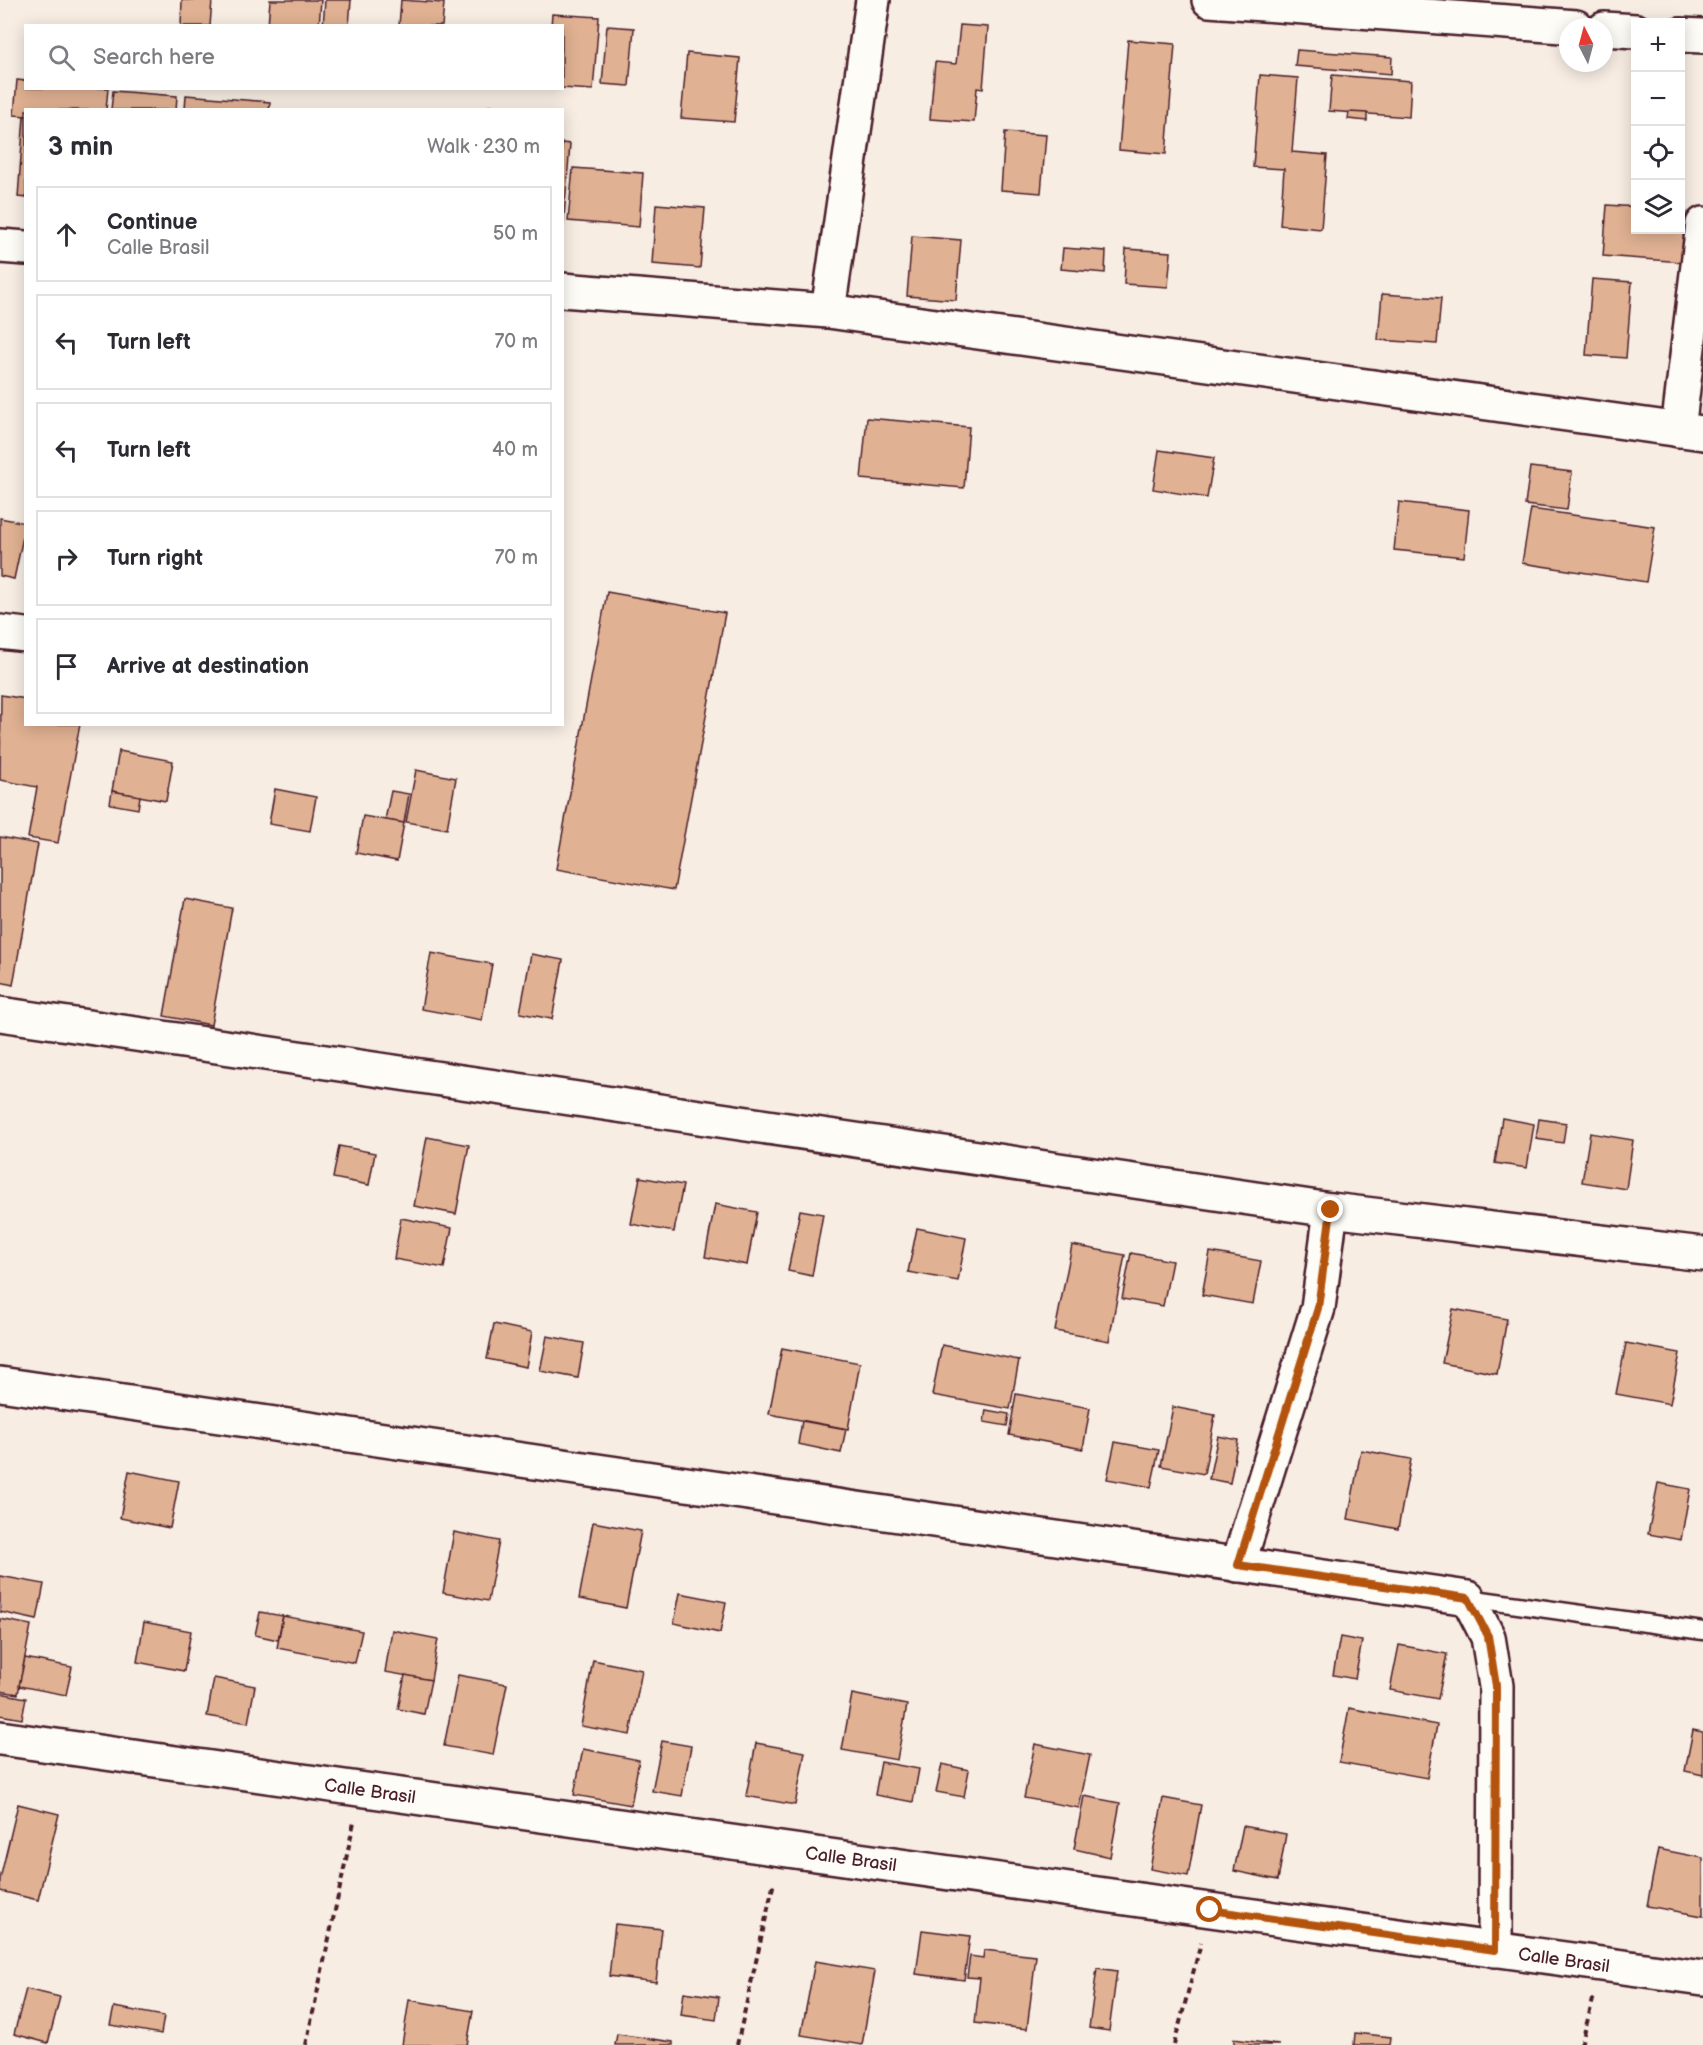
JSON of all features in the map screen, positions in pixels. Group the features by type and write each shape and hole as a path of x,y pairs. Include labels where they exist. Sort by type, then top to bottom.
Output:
{"street":[{"path":"828,311 873,0"},
{"path":"1209,0 1561,17"},
{"path":"1613,30 1631,31"},
{"path":"1685,35 1703,36"},
{"path":"564,290 828,311 1691,431 1703,224"},
{"path":"0,246 24,248"},
{"path":"0,632 24,635"},
{"path":"0,1014 1331,1210 1703,1254"},
{"path":"1238,1565 1318,1308 1331,1210"},
{"path":"0,1384 1468,1598 1488,1636 1496,1686 1495,1950"},
{"name":"Calle Brasil","path":"0,1738 1703,1978"}],"lane":[{"path":"1468,1598 1703,1631"}],"path":[{"path":"306,2045 361,1789"},
{"path":"737,2045 781,1849"},
{"path":"1174,2045 1210,1910"},
{"path":"1581,2045 1602,1965"}],"building":[{"path":"182,0 212,0 210,24 181,24"},
{"path":"270,0 321,0 319,24 268,24"},
{"path":"325,0 351,0 349,24 323,24"},
{"path":"401,0 444,3 442,24 399,24"},
{"path":"552,14 599,17 593,90 564,88 564,24 551,24"},
{"path":"960,25 988,27 983,89 977,88 974,122 930,119 935,62 956,64"},
{"path":"607,26 634,28 629,86 602,84"},
{"path":"1128,40 1175,44 1166,154 1119,150"},
{"path":"1297,50 1392,57 1391,74 1295,66"},
{"path":"687,53 740,58 734,122 681,118"},
{"path":"1260,75 1298,78 1292,152 1327,155 1321,229 1280,225 1284,169 1253,167"},
{"path":"1332,75 1411,81 1409,117 1329,111"},
{"path":"17,80 24,81 24,90 108,90 106,108 24,108 24,116 14,115"},
{"path":"113,91 177,96 176,108 111,108"},
{"path":"186,95 270,102 269,108 185,108"},
{"path":"489,106 516,108 489,108"},
{"path":"1349,112 1367,113 1367,121 1348,119"},
{"path":"24,116 24,198 18,197"},
{"path":"1005,132 1046,135 1041,193 1001,190"},
{"path":"564,143 570,144 564,218"},
{"path":"573,168 643,173 639,227 568,221"},
{"path":"656,204 705,208 700,268 652,264"},
{"path":"1607,205 1631,207 1631,234 1684,234 1682,262 1603,256"},
{"path":"912,236 961,240 956,300 907,296"},
{"path":"1063,248 1106,251 1105,273 1061,269"},
{"path":"1126,249 1171,252 1168,287 1124,284"},
{"path":"1592,279 1632,282 1626,358 1586,355"},
{"path":"1382,294 1441,298 1437,344 1378,340"},
{"path":"867,418 969,427 964,488 861,479"},
{"path":"1159,450 1214,458 1207,498 1153,489"},
{"path":"1530,467 1572,472 1567,510 1525,505"},
{"path":"1399,502 1469,510 1464,557 1394,550"},
{"path":"1531,509 1655,527 1646,582 1522,563"},
{"path":"0,518 24,523 14,579 0,576"},
{"path":"607,592 725,613 674,890 556,869"},
{"path":"1,695 24,699 24,726 80,726 58,843 28,838 37,787 0,780"},
{"path":"119,751 173,761 166,801 112,791"},
{"path":"416,770 456,778 447,829 406,822"},
{"path":"275,789 316,797 310,831 269,824"},
{"path":"112,791 140,796 138,809 110,804"},
{"path":"391,791 409,794 404,823 385,820"},
{"path":"363,816 404,823 397,861 356,853"},
{"path":"0,837 38,844 13,985 0,982"},
{"path":"185,899 232,908 211,1025 164,1016"},
{"path":"431,953 492,964 482,1020 421,1009"},
{"path":"531,954 563,960 552,1019 520,1013"},
{"path":"1502,1118 1534,1124 1527,1168 1495,1163"},
{"path":"1539,1119 1566,1123 1563,1143 1536,1139"},
{"path":"1590,1133 1633,1140 1626,1189 1582,1182"},
{"path":"427,1137 469,1145 456,1214 414,1206"},
{"path":"339,1146 375,1153 369,1185 333,1178"},
{"path":"640,1177 683,1185 674,1232 631,1224"},
{"path":"715,1204 757,1212 747,1265 705,1257"},
{"path":"800,1210 823,1214 812,1276 788,1271"},
{"path":"401,1218 452,1228 444,1268 394,1259"},
{"path":"917,1228 966,1238 958,1281 908,1272"},
{"path":"1072,1245 1125,1255 1109,1341 1055,1331"},
{"path":"1210,1252 1261,1261 1253,1304 1202,1295"},
{"path":"1131,1253 1172,1261 1163,1306 1122,1299"},
{"path":"1453,1309 1507,1319 1497,1374 1442,1363"},
{"path":"494,1324 532,1332 526,1367 487,1359"},
{"path":"547,1336 584,1343 578,1378 540,1371"},
{"path":"1626,1343 1680,1353 1670,1404 1616,1394"},
{"path":"942,1345 1019,1360 1010,1409 932,1395"},
{"path":"782,1348 860,1363 848,1429 769,1414"},
{"path":"1016,1394 1090,1408 1083,1449 1009,1435"},
{"path":"1173,1407 1215,1415 1204,1474 1161,1466"},
{"path":"986,1410 1009,1414 1007,1426 984,1422"},
{"path":"802,1421 846,1429 841,1453 798,1444"},
{"path":"1218,1436 1238,1440 1230,1483 1209,1479"},
{"path":"1115,1442 1159,1450 1151,1487 1107,1479"},
{"path":"1361,1450 1411,1459 1398,1529 1348,1519"},
{"path":"129,1471 179,1481 170,1528 120,1518"},
{"path":"1658,1483 1690,1489 1681,1540 1648,1534"},
{"path":"593,1522 641,1531 626,1608 579,1599"},
{"path":"454,1532 499,1541 488,1601 443,1593"},
{"path":"0,1576 44,1584 37,1620 0,1612"},
{"path":"680,1593 726,1602 720,1633 674,1623"},
{"path":"260,1612 283,1616 278,1640 255,1635"},
{"path":"283,1616 362,1631 355,1663 277,1648"},
{"path":"0,1619 31,1625 18,1694 0,1691"},
{"path":"144,1622 191,1631 184,1671 137,1662"},
{"path":"392,1630 438,1639 431,1680 385,1672"},
{"path":"1340,1637 1362,1641 1355,1679 1333,1675"},
{"path":"1399,1645 1447,1654 1438,1699 1390,1690"},
{"path":"25,1658 72,1667 66,1695 19,1686"},
{"path":"593,1660 642,1670 630,1735 581,1726"},
{"path":"405,1675 431,1680 424,1714 398,1709"},
{"path":"458,1675 507,1684 493,1755 444,1746"},
{"path":"214,1678 255,1686 248,1723 207,1716"},
{"path":"0,1693 26,1698 22,1719 0,1715"},
{"path":"852,1694 907,1705 897,1760 842,1750"},
{"path":"1349,1708 1437,1725 1427,1778 1339,1762"},
{"path":"1693,1730 1703,1732 1703,1775 1685,1771"},
{"path":"662,1741 691,1746 682,1796 652,1791"},
{"path":"756,1743 805,1752 795,1805 746,1796"},
{"path":"1035,1744 1090,1755 1079,1808 1024,1798"},
{"path":"583,1749 639,1760 631,1805 574,1795"},
{"path":"881,1762 919,1769 913,1802 875,1795"},
{"path":"942,1764 969,1770 964,1797 936,1792"},
{"path":"1084,1796 1120,1803 1110,1857 1074,1849"},
{"path":"1163,1798 1201,1805 1188,1876 1150,1869"},
{"path":"18,1804 59,1814 38,1900 0,1891 0,1879"},
{"path":"1243,1826 1286,1834 1278,1880 1234,1871"},
{"path":"1658,1849 1703,1858 1703,1916 1647,1906"},
{"path":"615,1924 662,1929 656,1982 609,1976"},
{"path":"922,1930 970,1936 964,1980 916,1974"},
{"path":"984,1950 1036,1956 1027,2029 975,2023 980,1978 967,1977 970,1956 983,1958"},
{"path":"815,1961 875,1971 862,2045 801,2035"},
{"path":"1097,1968 1117,1971 1109,2031 1089,2028"},
{"path":"26,1989 60,1997 48,2043 14,2034"},
{"path":"684,1992 719,1997 716,2020 681,2015"},
{"path":"409,2000 473,2011 467,2045 402,2045"},
{"path":"114,2007 164,2016 161,2034 110,2025"},
{"path":"1355,2033 1391,2037 1390,2045 1354,2045"},
{"path":"617,2034 673,2042 673,2045 615,2045"},
{"path":"1234,2039 1279,2045 1234,2045"}],"route":[{"path":"1210,1910 1495,1950 1496,1686 1488,1636 1468,1598 1238,1565 1318,1308 1331,1210"}]}
